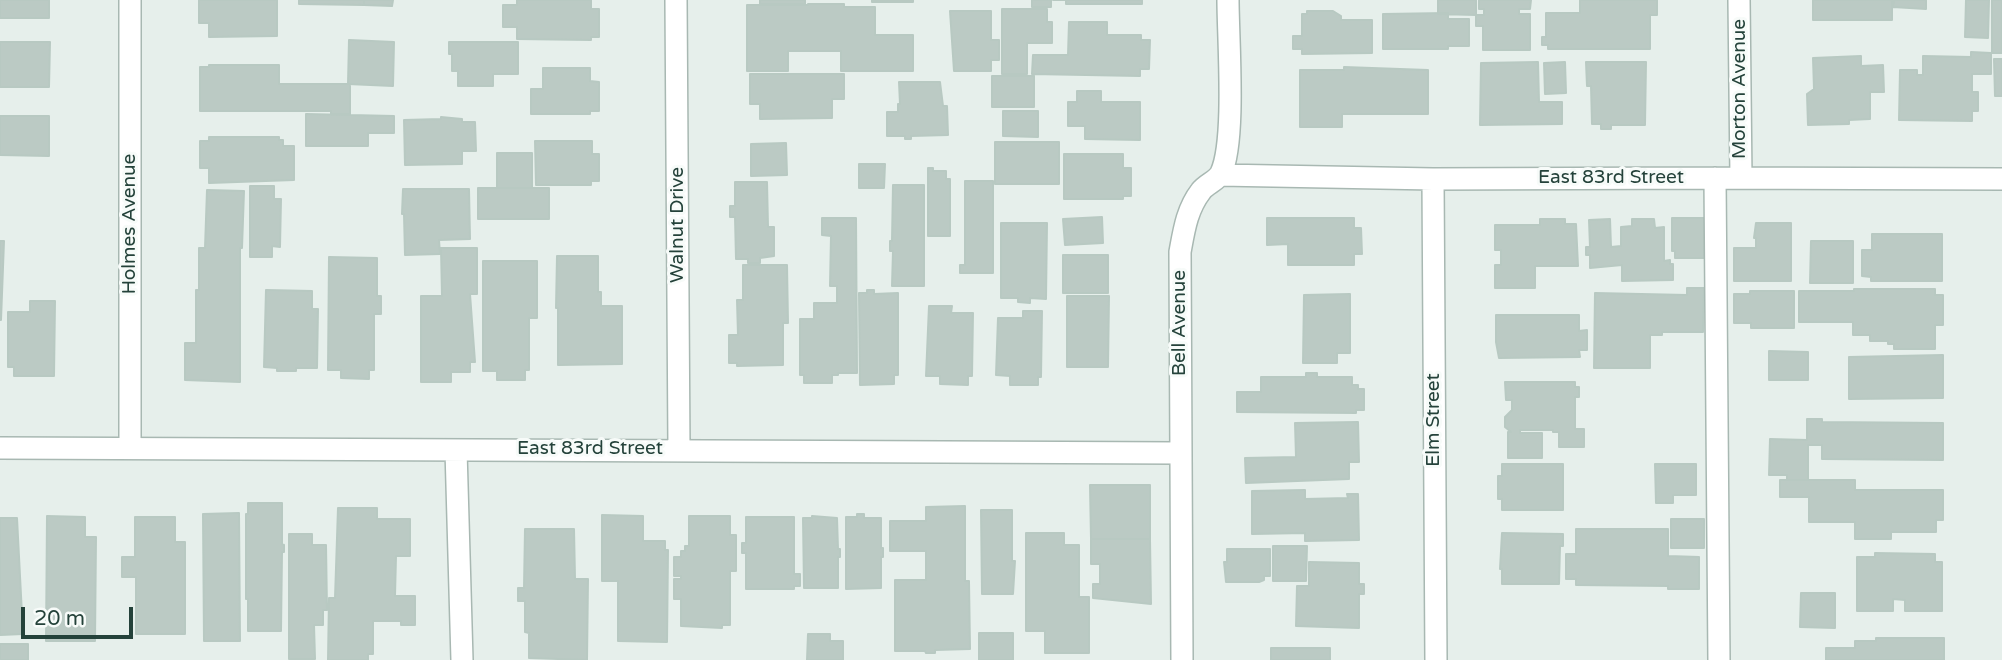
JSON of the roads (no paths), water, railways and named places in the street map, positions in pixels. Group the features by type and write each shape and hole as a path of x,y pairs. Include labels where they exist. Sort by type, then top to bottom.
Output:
{"street":[{"name":"Holmes Avenue","path":"130,0 130,448"},
{"name":"Walnut Drive","path":"676,0 679,449"},
{"path":"1220,175 1229,124 1228,0"},
{"name":"Morton Avenue","path":"1739,0 1741,178"},
{"name":"East 83rd Street","path":"1220,175 1433,179 2002,179"},
{"name":"Bell Avenue","path":"1182,660 1180,252 1186,219 1201,190 1220,175"},
{"path":"1715,178 1718,660"},
{"name":"Elm Street","path":"1433,179 1436,660"},
{"name":"East 83rd Street","path":"0,448 1179,453"},
{"path":"456,450 462,660"}]}
